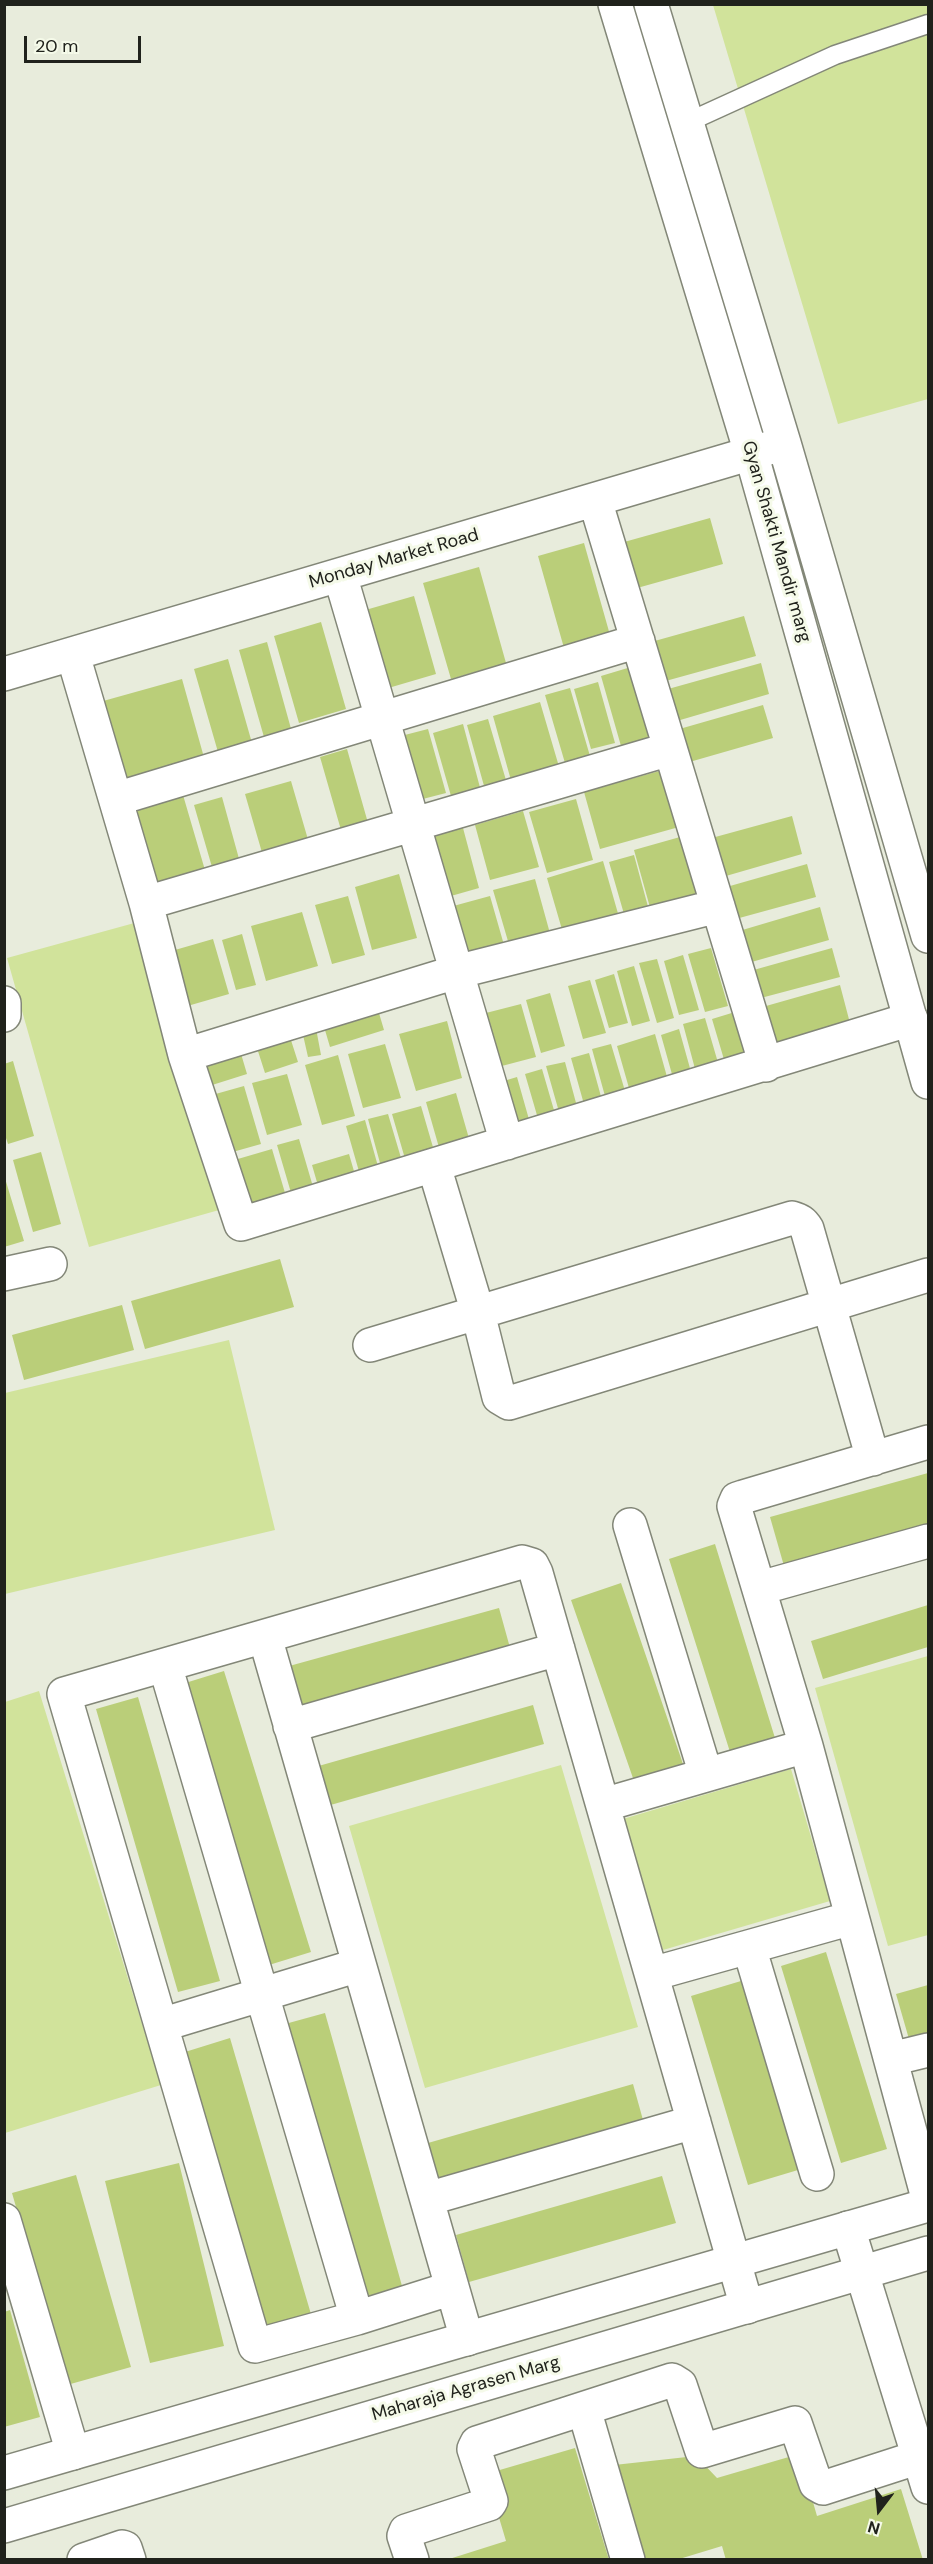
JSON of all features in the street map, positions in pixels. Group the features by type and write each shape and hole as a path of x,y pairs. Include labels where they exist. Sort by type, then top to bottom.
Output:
{"street":[{"name":"Gyan Shakti Mandir marg","path":"615,4 751,453 928,1082"},
{"name":"Gyan Shakti Mandir marg","path":"651,4 784,443 928,936"},
{"name":"Monday Market Road","path":"4,674 784,443"},
{"path":"595,500 766,1065"},
{"path":"340,575 507,1143"},
{"path":"116,799 638,641"},
{"path":"73,655 146,903 185,1055 241,1224 911,1019"},
{"path":"146,903 670,749"},
{"path":"185,1055 456,972 717,906"},
{"path":"4,1003 4,1015"},
{"path":"434,1166 478,1313 499,1397 508,1403 928,1275"},
{"path":"370,1345 792,1218 804,1223 807,1229 873,1459"},
{"path":"4,1274 50,1264"},
{"path":"928,1442 737,1499 735,1511 806,1746 928,2198"},
{"path":"630,1525 706,1775"},
{"path":"760,1588 928,1540"},
{"path":"452,2288 357,2318 255,2346 64,1694 522,1562 532,1565 536,1573 747,2307"},
{"path":"265,1637 467,2339"},
{"path":"290,1725 558,1649"},
{"path":"165,1665 357,2318"},
{"path":"603,1805 806,1746"},
{"path":"652,1974 852,1918"},
{"path":"749,1947 817,2174"},
{"path":"161,2025 359,1965"},
{"path":"891,2059 928,2050"},
{"path":"427,2199 694,2122"},
{"path":"4,2473 928,2205"},
{"path":"4,2220 73,2453"},
{"path":"848,2228 928,2487"},
{"name":"Maharaja Agrasen Marg","path":"4,2526 928,2253"},
{"path":"412,2559 404,2536 406,2531 489,2504 491,2500 474,2449 477,2443 672,2380 680,2385 700,2450 704,2451 795,2423 816,2484 820,2488 919,2457"},
{"path":"584,2409 628,2559"},
{"path":"84,2559 122,2547 125,2548 129,2559"}],"lane":[{"path":"686,123 835,55 928,24"}],"green space":[{"path":"713,5 928,5 928,399 838,424"},
{"path":"138,922 219,1210 89,1247 7,958"},
{"path":"229,1340 275,1530 5,1594 5,1393"},
{"path":"928,1656 928,1935 888,1946 815,1688"},
{"path":"39,1691 161,2085 5,2133 5,1702"},
{"path":"561,1765 638,2027 425,2088 349,1826"},
{"path":"791,1769 830,1901 663,1950 623,1819"}],"building":[{"path":"710,518 723,564 630,590 617,544"},
{"path":"584,543 610,635 564,648 538,556"},
{"path":"479,567 506,663 451,679 423,583"},
{"path":"414,596 436,674 385,689 362,611"},
{"path":"744,616 756,656 662,682 651,642"},
{"path":"321,622 346,709 299,723 274,636"},
{"path":"267,642 293,736 266,744 239,650"},
{"path":"228,659 254,750 220,759 194,669"},
{"path":"761,663 769,694 670,723 661,691"},
{"path":"631,667 651,739 621,746 601,676"},
{"path":"182,679 205,761 119,785 96,703"},
{"path":"598,682 615,743 591,749 574,689"},
{"path":"570,688 590,756 565,763 545,695"},
{"path":"540,702 560,770 512,784 493,716"},
{"path":"763,705 773,738 686,763 676,730"},
{"path":"488,719 508,787 486,793 467,725"},
{"path":"463,724 482,795 453,803 433,733"},
{"path":"428,729 446,793 415,801 397,737"},
{"path":"347,749 370,830 343,837 320,757"},
{"path":"663,770 679,827 600,849 584,792"},
{"path":"291,781 309,843 263,856 245,794"},
{"path":"183,795 207,877 158,892 134,809"},
{"path":"222,797 241,866 214,874 194,805"},
{"path":"576,799 593,860 547,873 529,812"},
{"path":"523,811 539,867 490,880 475,825"},
{"path":"792,816 802,854 719,878 708,839"},
{"path":"463,828 479,888 444,898 427,838"},
{"path":"680,837 697,898 651,911 634,850"},
{"path":"634,855 650,914 626,921 609,862"},
{"path":"603,861 619,917 563,933 547,878"},
{"path":"807,864 816,897 732,920 723,888"},
{"path":"399,874 417,938 372,950 355,887"},
{"path":"535,879 551,937 510,948 493,890"},
{"path":"348,896 365,955 332,964 315,905"},
{"path":"490,896 506,952 462,964 446,908"},
{"path":"820,907 829,940 748,963 739,931"},
{"path":"302,912 318,966 266,981 251,926"},
{"path":"242,934 256,985 236,990 222,940"},
{"path":"213,939 229,994 184,1007 168,952"},
{"path":"711,948 728,1006 705,1012 688,954"},
{"path":"832,948 840,977 757,999 750,971"},
{"path":"683,955 699,1010 679,1015 664,961"},
{"path":"657,959 674,1018 657,1023 639,963"},
{"path":"634,966 650,1021 632,1026 617,971"},
{"path":"614,974 628,1023 609,1028 595,980"},
{"path":"590,980 606,1033 583,1039 568,986"},
{"path":"840,985 851,1027 771,1050 759,1008"},
{"path":"550,993 565,1046 541,1053 526,1000"},
{"path":"376,1003 384,1030 330,1047 322,1020"},
{"path":"521,1004 536,1057 498,1067 482,1014"},
{"path":"735,1012 750,1066 728,1073 712,1019"},
{"path":"705,1018 721,1073 698,1080 683,1024"},
{"path":"447,1021 462,1078 416,1091 399,1034"},
{"path":"315,1023 321,1055 308,1057 301,1026"},
{"path":"679,1029 693,1079 675,1085 661,1035"},
{"path":"289,1034 298,1062 265,1073 256,1045"},
{"path":"655,1034 671,1091 633,1102 617,1046"},
{"path":"385,1044 401,1098 363,1108 348,1054"},
{"path":"611,1044 628,1101 608,1107 592,1049"},
{"path":"239,1047 247,1074 209,1086 200,1059"},
{"path":"589,1053 605,1111 587,1115 571,1058"},
{"path":"338,1055 355,1116 322,1125 305,1065"},
{"path":"13,1061 34,1136 8,1144 4,1132 4,1064"},
{"path":"565,1062 579,1114 561,1119 546,1066"},
{"path":"542,1069 558,1124 541,1129 525,1074"},
{"path":"287,1074 302,1125 267,1135 252,1083"},
{"path":"517,1077 530,1123 510,1129 497,1083"},
{"path":"244,1086 261,1144 229,1153 212,1095"},
{"path":"456,1093 472,1149 442,1158 426,1102"},
{"path":"421,1106 437,1161 408,1169 392,1114"},
{"path":"388,1114 404,1168 383,1174 368,1119"},
{"path":"365,1120 381,1177 362,1182 346,1126"},
{"path":"299,1139 316,1197 294,1203 277,1145"},
{"path":"272,1149 288,1203 246,1215 231,1161"},
{"path":"41,1152 61,1224 33,1232 13,1160"},
{"path":"349,1154 358,1185 321,1196 312,1165"},
{"path":"4,1175 24,1241 4,1247"},
{"path":"280,1259 294,1307 145,1349 131,1301"},
{"path":"122,1305 134,1350 24,1380 12,1335"},
{"path":"928,1473 928,1526 784,1566 770,1517"},
{"path":"715,1544 775,1738 730,1752 669,1559"},
{"path":"621,1583 683,1764 634,1781 571,1600"},
{"path":"928,1605 928,1647 823,1679 811,1641"},
{"path":"499,1608 512,1655 295,1716 282,1668"},
{"path":"224,1671 311,1952 269,1965 182,1684"},
{"path":"138,1697 220,1981 178,1992 96,1709"},
{"path":"533,1705 544,1744 327,1806 315,1767"},
{"path":"826,1952 887,2149 841,2163 781,1966"},
{"path":"741,1981 798,2170 748,2185 691,1996"},
{"path":"928,1985 928,2041 911,2046 896,1994"},
{"path":"325,2013 404,2293 364,2304 285,2024"},
{"path":"230,2038 313,2321 268,2334 185,2052"},
{"path":"633,2084 643,2120 439,2179 428,2143"},
{"path":"179,2163 224,2346 150,2363 105,2181"},
{"path":"76,2175 131,2367 67,2385 12,2193"},
{"path":"662,2176 676,2223 469,2282 456,2235"},
{"path":"10,2310 40,2417 4,2427 4,2312"},
{"path":"575,2448 609,2560 446,2560 506,2541 486,2474"},
{"path":"799,2454 817,2516 901,2489 923,2560 726,2560 722,2546 676,2560 632,2560 605,2466 696,2456 717,2478"}]}
